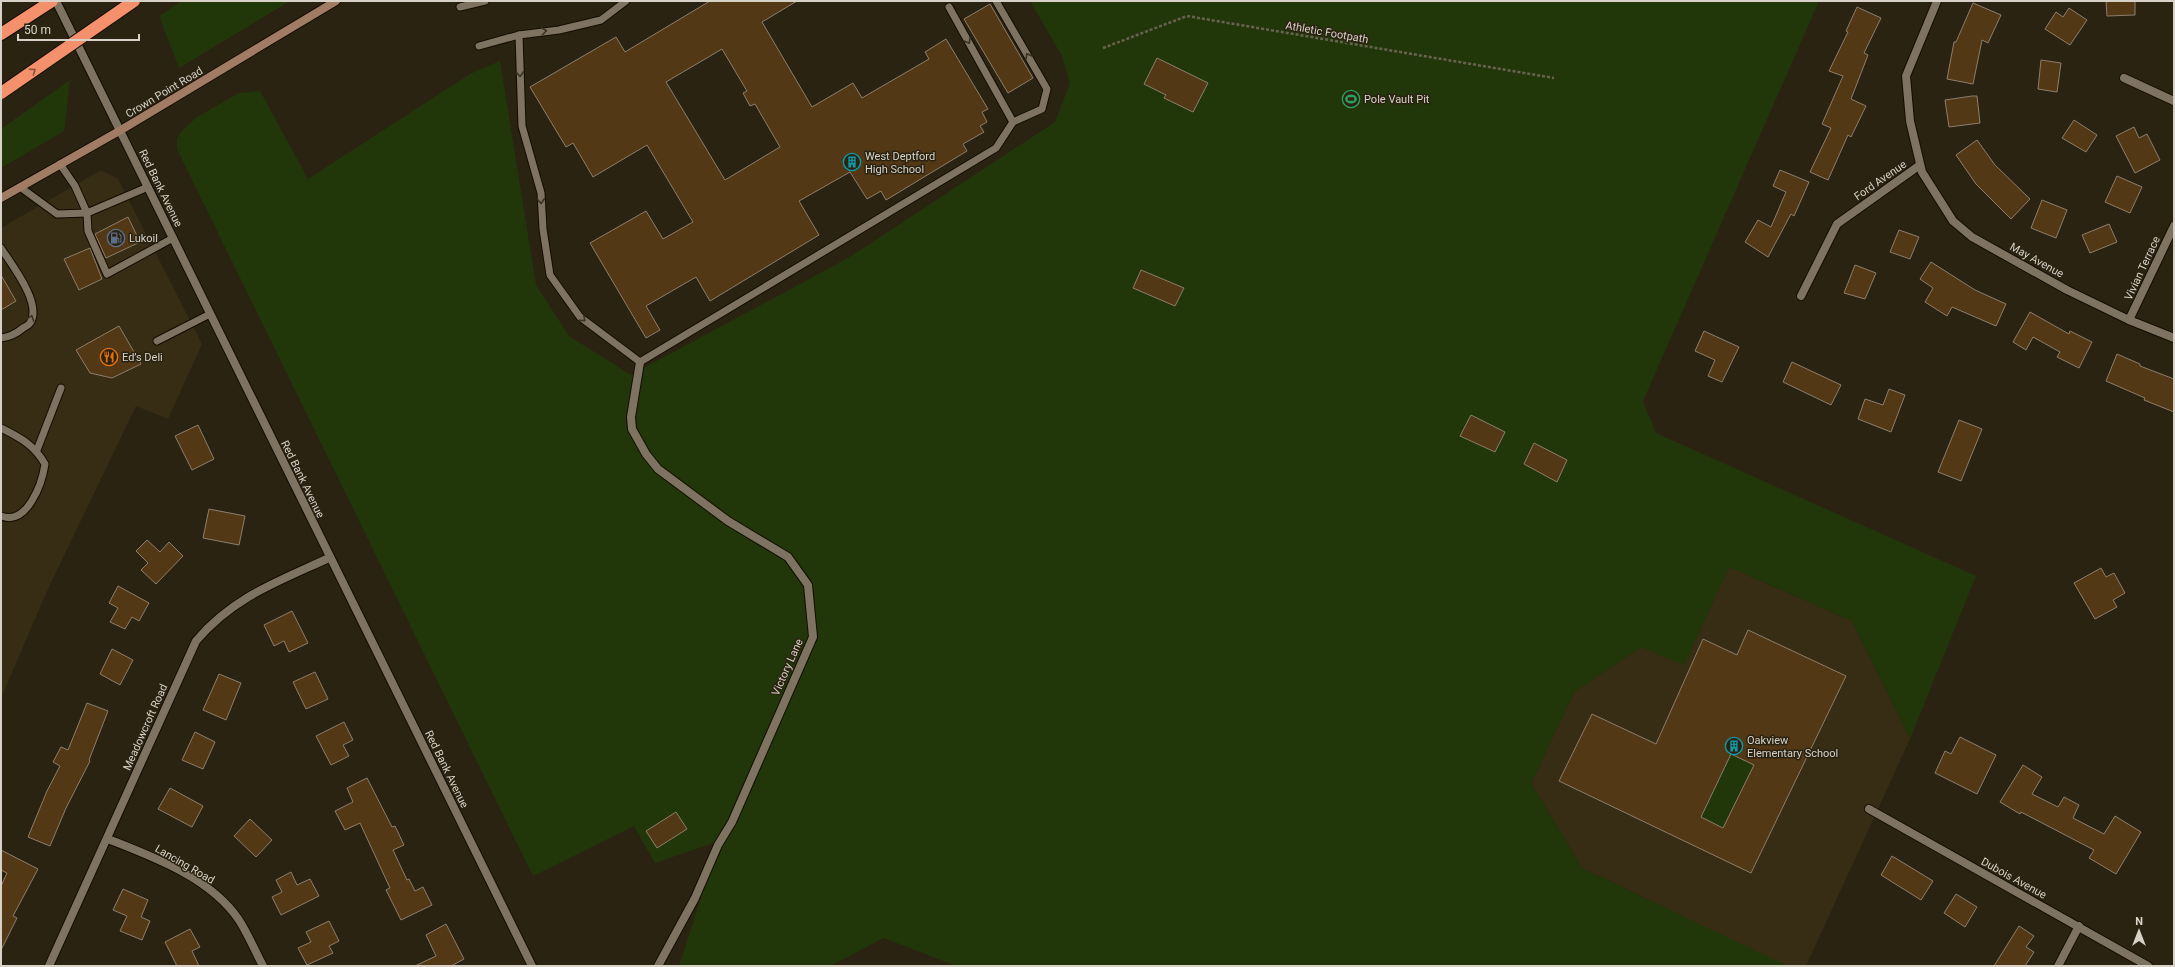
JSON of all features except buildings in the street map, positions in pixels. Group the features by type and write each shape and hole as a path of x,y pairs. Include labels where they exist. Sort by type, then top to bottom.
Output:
{"highway":[{"path":"1,34 52,1"},
{"path":"1,93 134,1"}],"main road":[{"name":"Crown Point Road","path":"1,198 121,130 336,1"}],"street":[{"name":"Red Bank Avenue","path":"56,1 121,130 329,558 532,966"},
{"name":"Ford Avenue","path":"1801,296 1836,224 1920,165 1910,121 1906,76 1937,1"},
{"path":"2124,78 2174,101"},
{"name":"May Avenue","path":"1920,165 1922,172 1953,221 1972,236 2067,290 2129,320 2174,338"},
{"name":"Vivian Terrace","path":"2129,320 2174,226"},
{"name":"Victory Lane","path":"640,362 631,417 632,429 646,454 658,469 728,521 788,557 808,585 813,637 732,822 718,845 695,898 658,966"},
{"name":"Meadowcroft Road","path":"49,966 108,839 196,641 211,624 248,596 329,558"},
{"name":"Dubois Avenue","path":"1869,809 2148,966"},
{"name":"Lancing Road","path":"108,839 150,856 183,873 214,894 239,920 262,966"},
{"path":"2058,966 2079,926"}],"lane":[{"path":"460,6 485,1"},
{"path":"479,46 519,35 559,30 601,20 626,1"},
{"path":"519,35 522,126 541,193 543,229 550,275 580,317 640,362 996,148 1013,122 1042,109 1047,89 996,1"},
{"path":"949,7 1013,122"},
{"path":"60,164 75,186 87,212 88,231 107,274 173,238"},
{"path":"20,187 57,214 87,212 148,187"},
{"path":"1,248 30,296 34,310 30,323 14,336 1,338"},
{"path":"157,341 210,314"},
{"path":"36,450 61,388"},
{"path":"1,428 17,436 36,450 46,464 44,474 35,495 21,514 7,519 1,516"}],"path":[{"name":"Athletic Footpath","path":"1103,48 1187,16 1554,78"}],"shaded area":[{"path":"101,170 118,179 202,344 168,419 136,406 47,591 1,698 1,228"},
{"path":"1729,567 1852,621 1910,739 1806,966 1787,966 1582,868 1531,783 1574,692 1641,647 1684,664"}],"green space":[{"path":"182,1 290,1 179,68 159,16"},
{"path":"1030,1 1819,1 1643,401 1656,433 1976,576 1910,739 1852,621 1729,567 1684,665 1641,647 1574,692 1531,783 1582,868 1788,966 956,966 884,938 830,966 679,966 719,841 655,863 634,826 533,876 177,149 177,139 181,132 197,117 239,93 260,91 308,179 470,74 500,61 536,285 569,336 631,375 850,257 1055,122 1070,83 1062,56"},
{"path":"70,80 64,131 1,168 1,129"},
{"path":"1731,754 1754,765 1723,828 1701,817"}],"place":[{"name":"Pole Vault Pit","path":"1351,99"},
{"name":"West Deptford High School","path":"852,162"},
{"name":"Lukoil","path":"116,238"},
{"name":"Ed’s Deli","path":"109,357"},
{"name":"Oakview Elementary School","path":"1734,746"}]}
